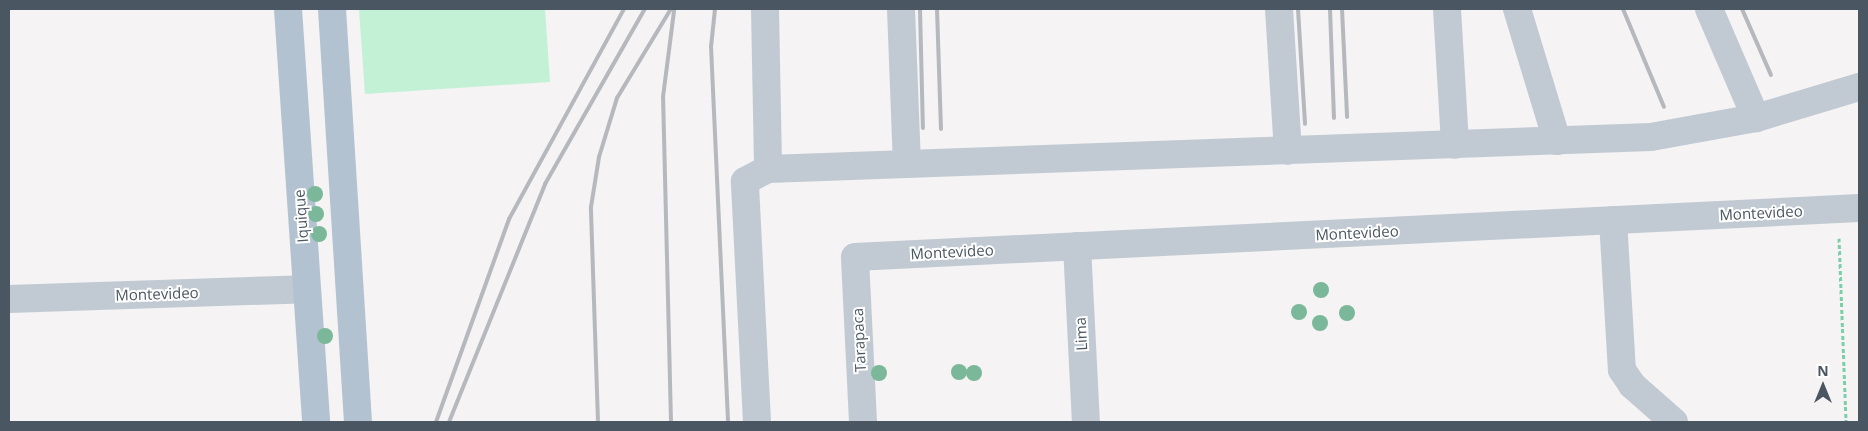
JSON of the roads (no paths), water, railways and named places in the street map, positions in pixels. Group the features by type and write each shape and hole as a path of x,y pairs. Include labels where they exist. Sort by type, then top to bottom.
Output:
{"main road":[{"name":"Iquique","path":"288,9 316,422"},
{"path":"332,9 358,422"}],"street":[{"path":"765,9 768,168"},
{"path":"901,9 907,164"},
{"path":"1279,9 1288,151"},
{"path":"1447,9 1454,145"},
{"path":"1517,9 1557,141"},
{"path":"1709,9 1756,118"},
{"path":"757,422 745,181 768,168 1651,137 1756,118 1859,87"},
{"name":"Montevideo","path":"854,257 1859,208"},
{"path":"1613,220 1622,370 1632,385 1674,422"},
{"name":"Lima","path":"1077,246 1086,422"},
{"name":"Tarapaca","path":"854,257 863,422"},
{"name":"Montevideo","path":"9,299 306,289"}],"railway":[{"path":"436,422 509,219 624,9"},
{"path":"449,422 545,184 645,9"},
{"path":"598,422 591,207 599,157 617,98 671,9"},
{"path":"715,9 711,46 728,422"},
{"path":"920,9 923,128"},
{"path":"937,9 941,129"},
{"path":"1298,9 1305,124"},
{"path":"1330,9 1334,118"},
{"path":"1342,9 1347,117"},
{"path":"1623,9 1664,107"},
{"path":"1742,9 1771,75"},
{"path":"671,422 663,97 674,11"}]}
